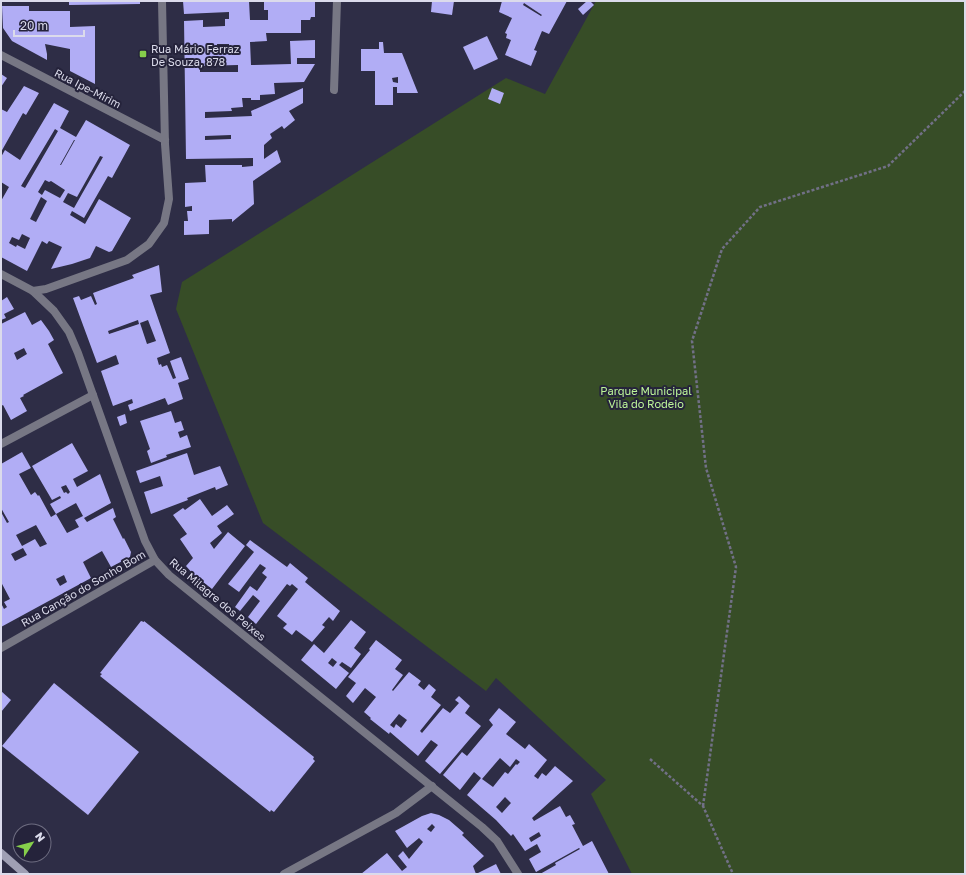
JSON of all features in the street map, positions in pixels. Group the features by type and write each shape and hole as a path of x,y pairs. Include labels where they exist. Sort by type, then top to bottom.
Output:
{"street":[{"path":"33,291 46,289 113,266 132,257 149,244 164,223 169,199 165,140 162,1"},
{"path":"334,90 337,1"},
{"name":"Rua Ipe-Mirim","path":"1,55 165,140"},
{"name":"Rua Milagre dos Peixes","path":"1,274 33,291 54,311 69,332 78,353 145,541 155,560 175,580 482,827 497,841 518,874"},
{"path":"1,444 93,395"},
{"name":"Rua Canção do Sonho Bom","path":"1,648 155,560"},
{"path":"284,874 295,872 396,813 432,786"},
{"path":"1,853 25,874"}],"path":[{"path":"703,806 736,567 706,468 692,341 722,249 760,207 888,166 965,91"},
{"path":"650,759 703,806 733,874"}],"green space":[{"name":"Parque Municipal Vila do Rodeio","path":"596,1 965,1 965,874 632,874 591,794 606,780 496,678 486,691 263,523 176,309 182,282 506,78 545,94"}],"building":[{"path":"69,1 140,1 140,4 69,5"},
{"path":"183,1 249,1 250,20 268,20 268,10 264,10 264,1 315,1 315,17 311,17 310,20 301,20 301,33 266,33 267,41 250,42 251,65 291,64 290,41 315,40 315,58 297,58 297,64 315,64 304,82 274,83 275,94 260,95 260,100 242,98 243,107 231,108 232,111 205,112 205,118 252,116 251,111 303,88 303,103 289,111 295,120 284,129 282,126 270,134 272,138 264,145 264,159 277,150 281,162 253,181 254,204 232,222 232,219 209,220 209,234 184,235 184,221 188,221 187,211 192,211 192,206 185,207 185,183 206,182 205,165 242,165 242,167 253,166 253,158 186,159 184,21 203,20 203,27 225,26 225,19 229,19 229,12 184,14","holes":["217,44 229,44 229,47 217,47","238,65 238,72 200,72 200,66","231,135 231,139 205,140 205,136"]},
{"path":"432,1 454,1 452,15 431,12"},
{"path":"502,1 567,1 549,34 542,31 534,50 537,51 531,66 505,55 511,40 506,38 507,34 505,33 512,18 499,12","holes":["524,3 542,15 541,16 523,5"]},
{"path":"587,1 590,1 594,5 583,15 578,9"},
{"path":"2,6 29,6 29,11 70,11 70,27 95,26 95,84 70,71 70,49 45,44 47,60 12,41 3,28"},
{"path":"487,36 498,59 474,70 463,47"},
{"path":"379,42 383,42 384,53 402,53 418,93 397,93 397,87 393,87 393,105 375,105 375,71 361,71 361,49 379,49","holes":["398,77 398,83 393,82 392,78"]},
{"path":"1,74 7,78 1,87"},
{"path":"24,86 39,93 26,115 23,113 1,152 1,109 7,112"},
{"path":"492,88 504,93 500,104 488,99"},
{"path":"54,103 69,111 60,128 76,137 86,120 130,145 112,178 108,176 84,218 72,211 70,215 85,224 99,199 131,218 112,251 109,252 96,246 90,258 51,269 62,247 49,241 47,244 42,241 27,271 1,257 1,201 9,187 1,182 1,157 5,150 20,160","holes":["55,129 58,131 25,188 21,186","74,140 75,140 61,165","100,156 103,157 74,208 63,202 68,193 77,197","45,180 49,182 51,181 65,190 60,198 45,190 42,195 38,192","41,197 47,201 36,222 30,219","22,234 30,238 25,249 17,245 16,247 9,243 12,237 19,240"]},
{"path":"159,265 162,292 150,295 170,353 157,358 159,365 161,364 162,367 167,365 173,379 176,378 170,361 181,357 189,379 178,383 183,399 168,405 165,398 130,411 128,405 133,403 132,399 113,406 101,371 119,364 116,355 97,363 73,298 79,296 81,300 91,296 95,305 97,304 93,293 134,278 132,275","holes":["138,320 139,324 109,334 108,331","148,320 156,341 147,344 140,323"]},
{"path":"7,297 14,309 4,314 6,318 1,320 1,301"},
{"path":"25,312 32,325 41,320 54,340 48,344 63,373 23,395 24,396 20,398 27,411 11,420 3,405 1,406 1,324","holes":["24,348 27,354 17,360 14,353"]},
{"path":"171,411 175,423 181,421 184,430 178,432 180,438 187,435 191,447 166,455 167,457 151,463 147,451 150,449 140,421"},
{"path":"125,414 127,423 120,426 117,417"},
{"path":"72,443 88,471 73,479 77,487 100,474 111,503 84,518 87,522 113,508 116,517 113,519 131,552 130,557 111,567 102,551 83,562 91,578 1,627 1,603 4,609 7,607 4,602 10,599 1,582 1,512 7,523 9,522 1,508 1,464 22,452 31,468 19,474 31,495 35,492 38,496 39,495 51,517 56,514 50,504 61,498 60,496 52,500 32,466","holes":["66,485 70,492 68,494 66,492 64,493 61,487","76,503 83,516 75,520 79,527 67,533 56,514","36,525 47,544 40,547 35,539 22,546 16,535","23,548 27,555 15,561 11,554","64,575 67,582 60,586 56,579"]},
{"path":"187,453 194,475 220,466 228,485 216,490 215,487 187,498 188,500 151,514 144,492 163,486 160,476 140,483 136,471"},
{"path":"200,499 212,516 227,505 234,514 217,526 222,533 210,543 214,549 228,532 245,546 212,589 194,575 186,566 193,558 180,539 187,534 173,515 183,508 185,510"},
{"path":"250,540 287,567 290,563 308,578 305,582 340,611 333,621 329,617 322,625 325,627 312,642 296,630 292,635 283,628 287,624 277,616 298,589 292,584 290,586 287,584 256,624 248,617 260,601 253,595 240,611 235,607 250,586 257,591 267,577 262,573 266,568 260,564 239,592 228,584 254,552 246,545"},
{"path":"351,620 366,632 354,648 361,654 351,668 342,662 339,665 349,673 336,689 301,660 314,644 324,653","holes":["332,658 337,662 333,667 328,663"]},
{"path":"141,621 144,621 314,757 313,759 315,761 274,812 271,810 270,812 100,676 102,674 100,673"},
{"path":"376,640 402,660 395,669 403,675 392,690 393,691 409,672 421,681 418,685 424,690 429,684 436,690 431,697 441,705 420,731 422,733 443,708 450,713 459,703 455,700 459,696 470,706 465,713 481,726 440,774 425,761 438,745 431,740 418,756 390,732 389,734 370,719 371,718 364,712 376,697 365,688 353,703 346,696 356,683 348,677 370,650 369,649","holes":["399,714 407,720 401,728 396,724 394,728 390,725"]},
{"path":"54,683 139,752 88,815 2,746"},
{"path":"1,691 11,700 1,712"},
{"path":"499,708 516,722 506,734 525,749 529,744 547,760 534,776 538,779 542,773 546,776 555,766 573,781 532,818 534,821 560,806 566,817 570,815 575,824 572,825 583,846 592,841 609,874 540,874 556,865 555,863 580,849 579,848 536,872 529,859 541,852 537,844 525,851 513,834 511,836 496,820 467,795 481,778 474,772 460,790 443,775 462,752 467,756 493,725 489,720","holes":["500,758 510,767 516,759 520,762 517,765 516,764 508,774 505,772 493,787 482,779","505,797 511,803 502,813 496,807","539,832 541,836 531,842 529,838"]},
{"path":"431,813 439,815 449,820 464,833 462,835 484,856 473,866 476,874 361,874 387,853 402,871 407,867 398,856 403,851 409,859 423,842 419,838 407,848 395,831 422,816","holes":["432,824 435,827 431,832 427,829"]},
{"path":"496,864 501,874 476,874"}],"place":[{"name":"Rua Mário Ferraz De Souza, 878","path":"143,54"}]}
